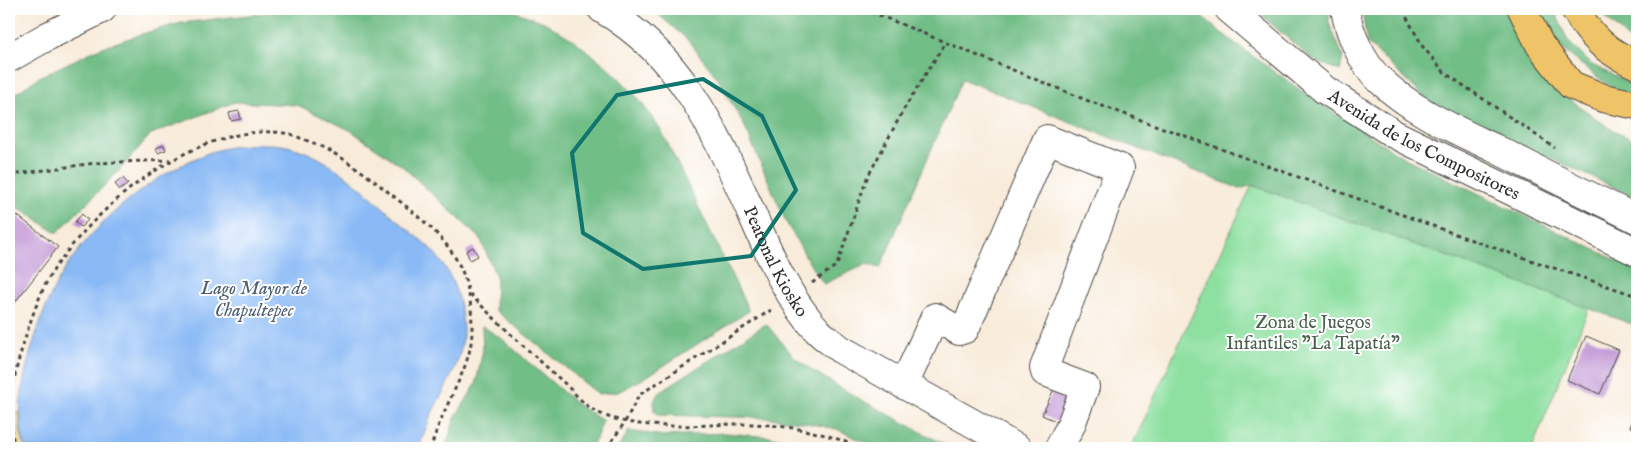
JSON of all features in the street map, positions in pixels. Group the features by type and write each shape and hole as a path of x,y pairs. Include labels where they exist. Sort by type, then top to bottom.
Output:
{"main road":[{"path":"1522,9 1540,45 1571,85 1603,98 1637,105"},
{"path":"1575,9 1584,26 1602,46 1637,65"}],"street":[{"path":"48,36 52,9"},
{"path":"9,58 102,9"},
{"name":"Peatonal Kiosko","path":"602,9 625,22 650,45 670,65 690,90 718,138 775,266 791,296 818,331 848,353 1018,448"},
{"name":"Avenida de los Compositores","path":"1229,9 1325,90 1394,134 1637,252"},
{"name":"Avenida de los Compositores","path":"1346,9 1351,33 1367,64 1379,80 1409,103 1442,123 1637,219"},
{"path":"904,385 935,317 959,331 965,329 1047,139 1120,168 1044,368 1045,372 1085,387 1060,448"}],"path":[{"path":"864,9 1104,106 1471,239 1637,296"},
{"path":"1405,9 1423,47 1444,73 1556,149"},
{"path":"607,448 625,422 639,395 837,265 867,178 904,109 945,43"},
{"path":"15,448 12,436 10,403 15,372 35,307 50,275 68,249 120,197 171,160 227,136 254,133 284,133 317,144 353,164 422,219 443,239 462,270 469,294 472,329 469,356 443,414 431,448"},
{"path":"9,175 95,163 171,160"},
{"path":"469,294 496,322 594,410 625,422 676,426 740,424 799,429 849,443 859,448"}],"highlighted area":[{"path":"703,79 762,116 796,190 751,256 643,269 583,233 572,153 617,95"}],"green space":[{"path":"317,9 508,9 544,22 575,41 610,69 638,98 662,132 749,311 643,379 618,392 598,394 495,310 496,276 480,238 402,166 350,130 297,105 235,102 151,134 117,173 57,233 9,202 9,98 41,76 100,48 181,23"},
{"path":"652,9 1191,9 1313,99 1403,157 1637,270 1637,326 1252,185 1240,189 962,79 880,268 867,264 824,284 814,271 786,222 744,125 718,79 688,40"},
{"path":"1254,9 1329,9 1329,23 1343,56 1340,71 1313,60"},
{"path":"1362,9 1505,9 1527,52 1567,97 1608,127 1637,142 1637,198 1531,149 1443,115 1367,43"},
{"path":"1537,9 1554,9 1568,41 1592,65 1637,86 1637,106 1552,41"},
{"path":"1597,9 1637,9 1637,41 1629,40"},
{"name":"Zona de Juegos Infantiles \"La Tapatía\"","path":"1252,185 1589,308 1532,448 1131,448"},
{"path":"766,324 795,358 818,374 856,397 951,448 876,448 837,429 802,422 770,418 659,415 654,411 656,398 664,389"},
{"path":"482,326 501,338 578,405 603,421 592,448 445,448 455,418 476,384 483,349"},
{"path":"629,431 664,436 725,433 771,437 823,448 618,448"}],"sand":[{"path":"20,412 20,431 25,448 11,448 9,441 9,416"}],"water":[{"name":"Lago Mayor de Chapultepec","path":"282,145 298,149 329,164 371,196 419,238 445,267 456,292 461,310 463,339 454,370 432,414 419,448 26,448 20,413 22,389 35,336 57,283 85,242 123,205 144,188 166,174 211,152 235,146"}],"building":[{"path":"239,111 241,119 231,121 229,113"},
{"path":"164,145 166,150 158,153 156,148"},
{"path":"123,178 128,184 120,190 115,184"},
{"path":"9,209 58,247 9,310"},
{"path":"82,214 88,220 81,227 75,222"},
{"path":"473,247 478,256 470,260 466,251"},
{"path":"1586,336 1619,350 1600,394 1567,380"},
{"path":"1054,389 1078,400 1067,426 1042,415"},
{"path":"1637,409 1637,430 1630,427"}]}
